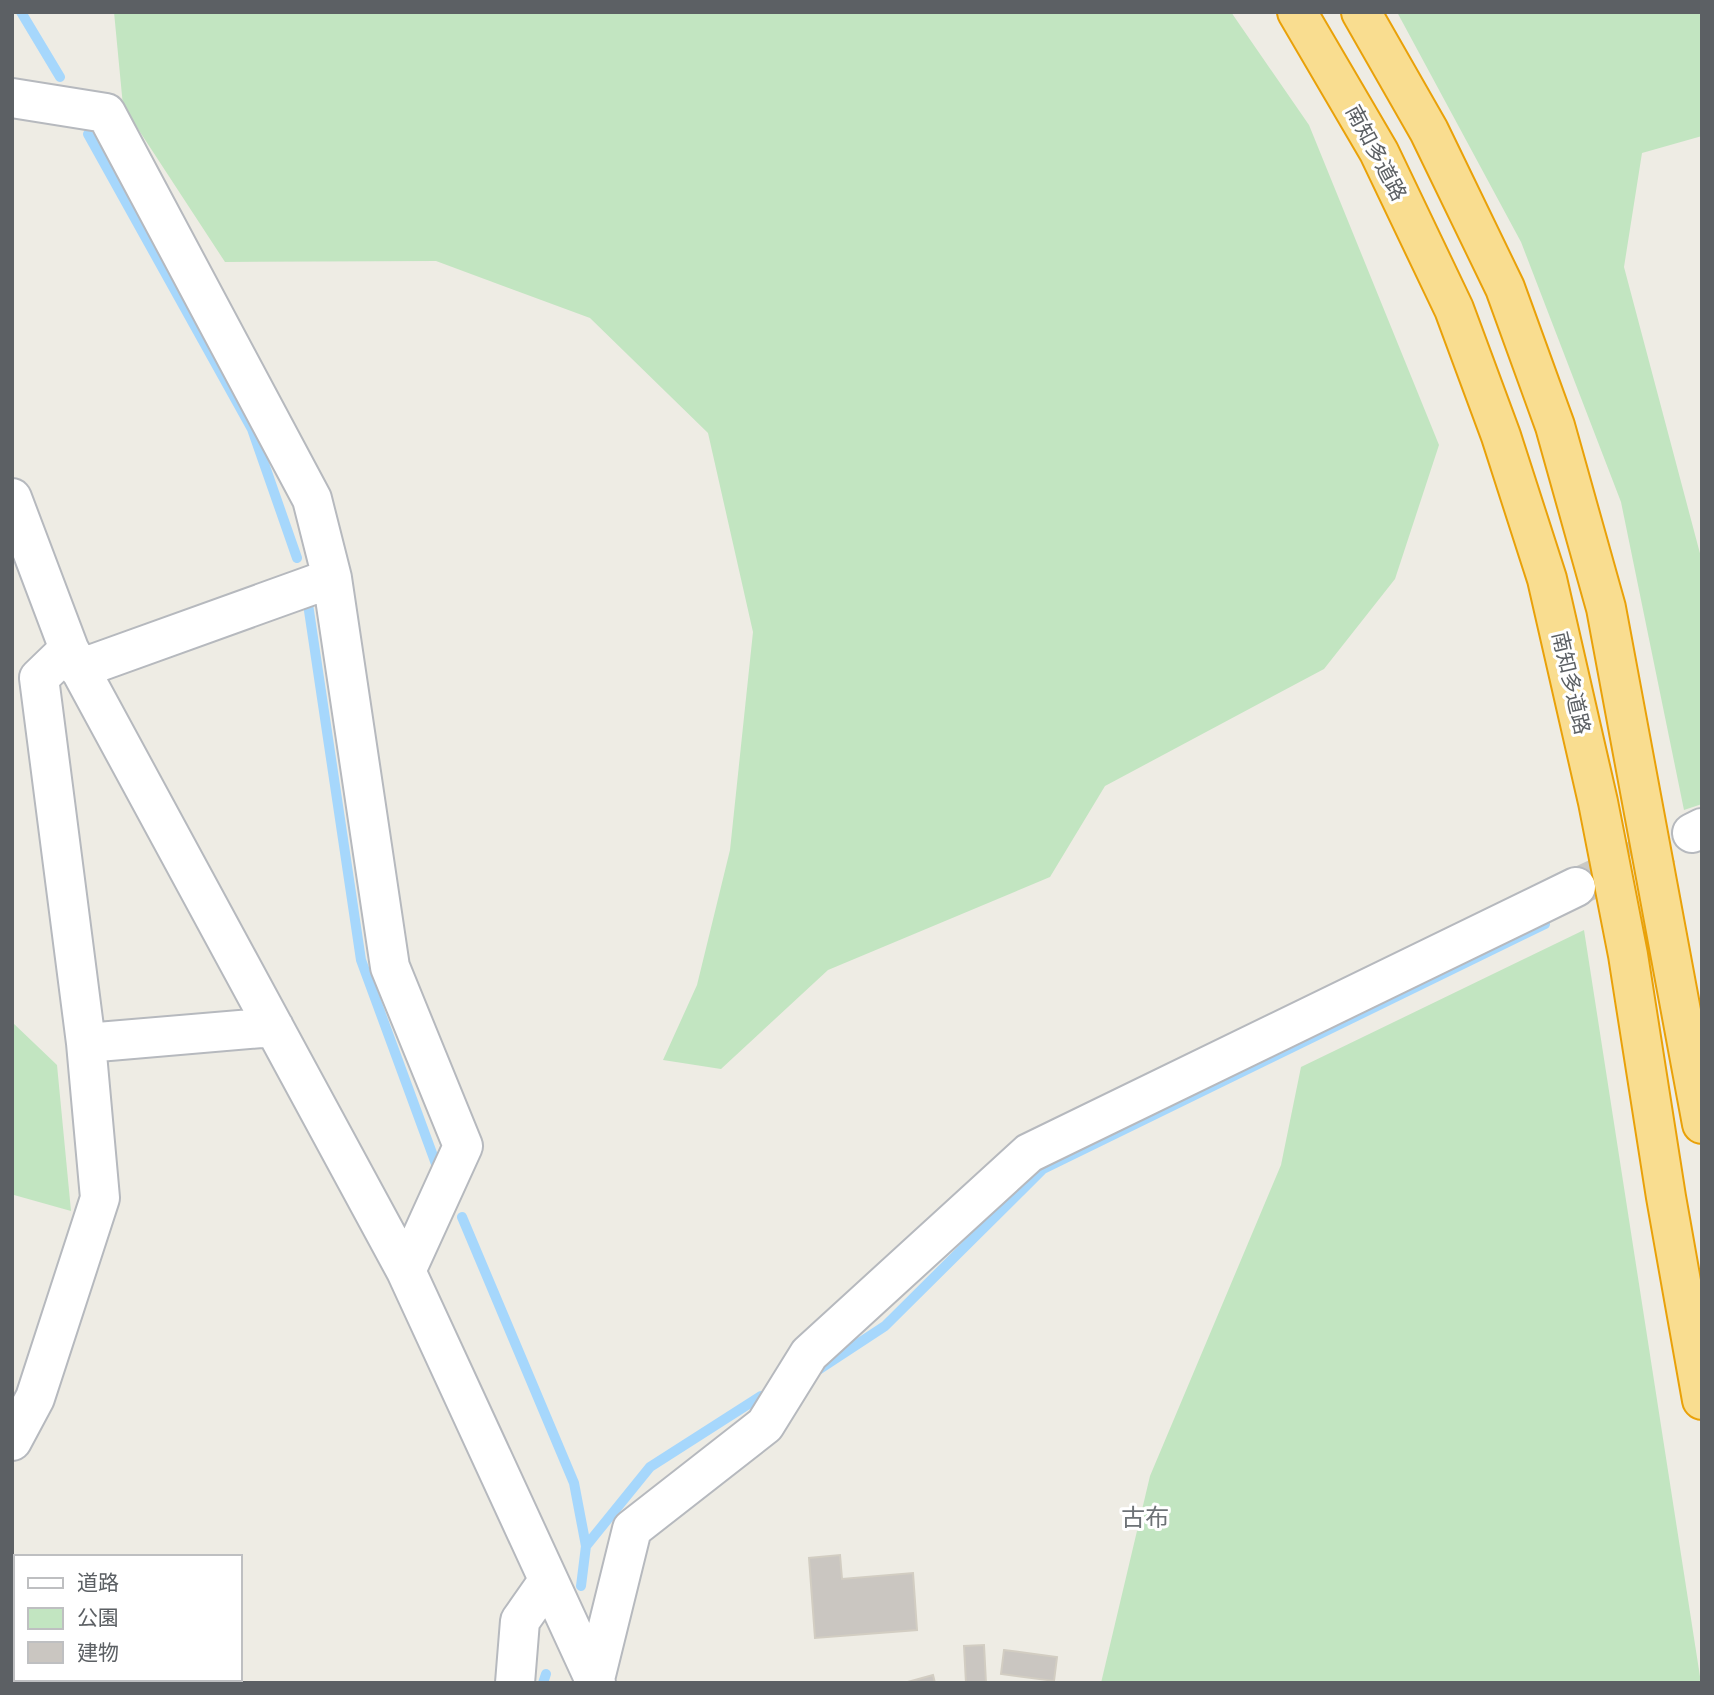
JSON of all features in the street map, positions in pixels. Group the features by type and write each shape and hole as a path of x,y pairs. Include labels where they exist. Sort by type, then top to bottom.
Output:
{"highway":[{"name":"南知多道路","path":"1297,12 1379,152 1454,309 1501,436 1547,579 1598,802 1628,955 1666,1197 1702,1400"},
{"path":"1361,12 1429,131 1505,288 1555,426 1606,608 1702,1124"}],"street":[{"path":"12,98 106,113 312,499 332,578 390,967 463,1146 406,1271"},
{"path":"12,498 74,659 406,1271 595,1681"},
{"path":"12,1441 35,1398 100,1198 86,1044 39,678 74,659 332,578"},
{"path":"595,1681 632,1529 765,1425 809,1354 1030,1153 1576,887"},
{"path":"86,1044 274,1027"},
{"path":"514,1683 520,1620 548,1581"}],"green space":[{"path":"114,12 1231,12 1309,125 1439,445 1395,579 1324,669 1105,786 1050,877 828,970 721,1069 663,1060 697,985 730,850 753,632 708,433 590,318 436,261 225,262 123,106"},
{"path":"1397,12 1702,12 1702,136 1642,153 1624,267 1702,561 1702,804 1684,810 1621,502 1521,242"},
{"path":"1584,930 1701,1683 1101,1683 1150,1476 1281,1165 1301,1067"},
{"path":"12,1022 57,1065 71,1211 14,1195 12,1198"}],"building":[{"path":"840,1555 842,1579 913,1573 917,1630 815,1638 809,1558"},
{"path":"984,1645 986,1683 966,1683 964,1646"},
{"path":"1004,1650 1057,1657 1054,1681 1001,1674"},
{"path":"933,1675 935,1683 904,1683"}],"waterway":[{"path":"21,12 60,77"},
{"path":"88,134 252,429 297,558"},
{"path":"308,604 361,960 436,1164"},
{"path":"818,1370 885,1326 1043,1169 1545,924"},
{"path":"462,1217 574,1483 586,1546 581,1586"},
{"path":"586,1546 650,1467 761,1396"},
{"path":"543,1683 546,1674"}],"tunnel":[{"path":"1581,885 1692,833"}],"district":[{"name":"古布","path":"1145,1518"}]}
